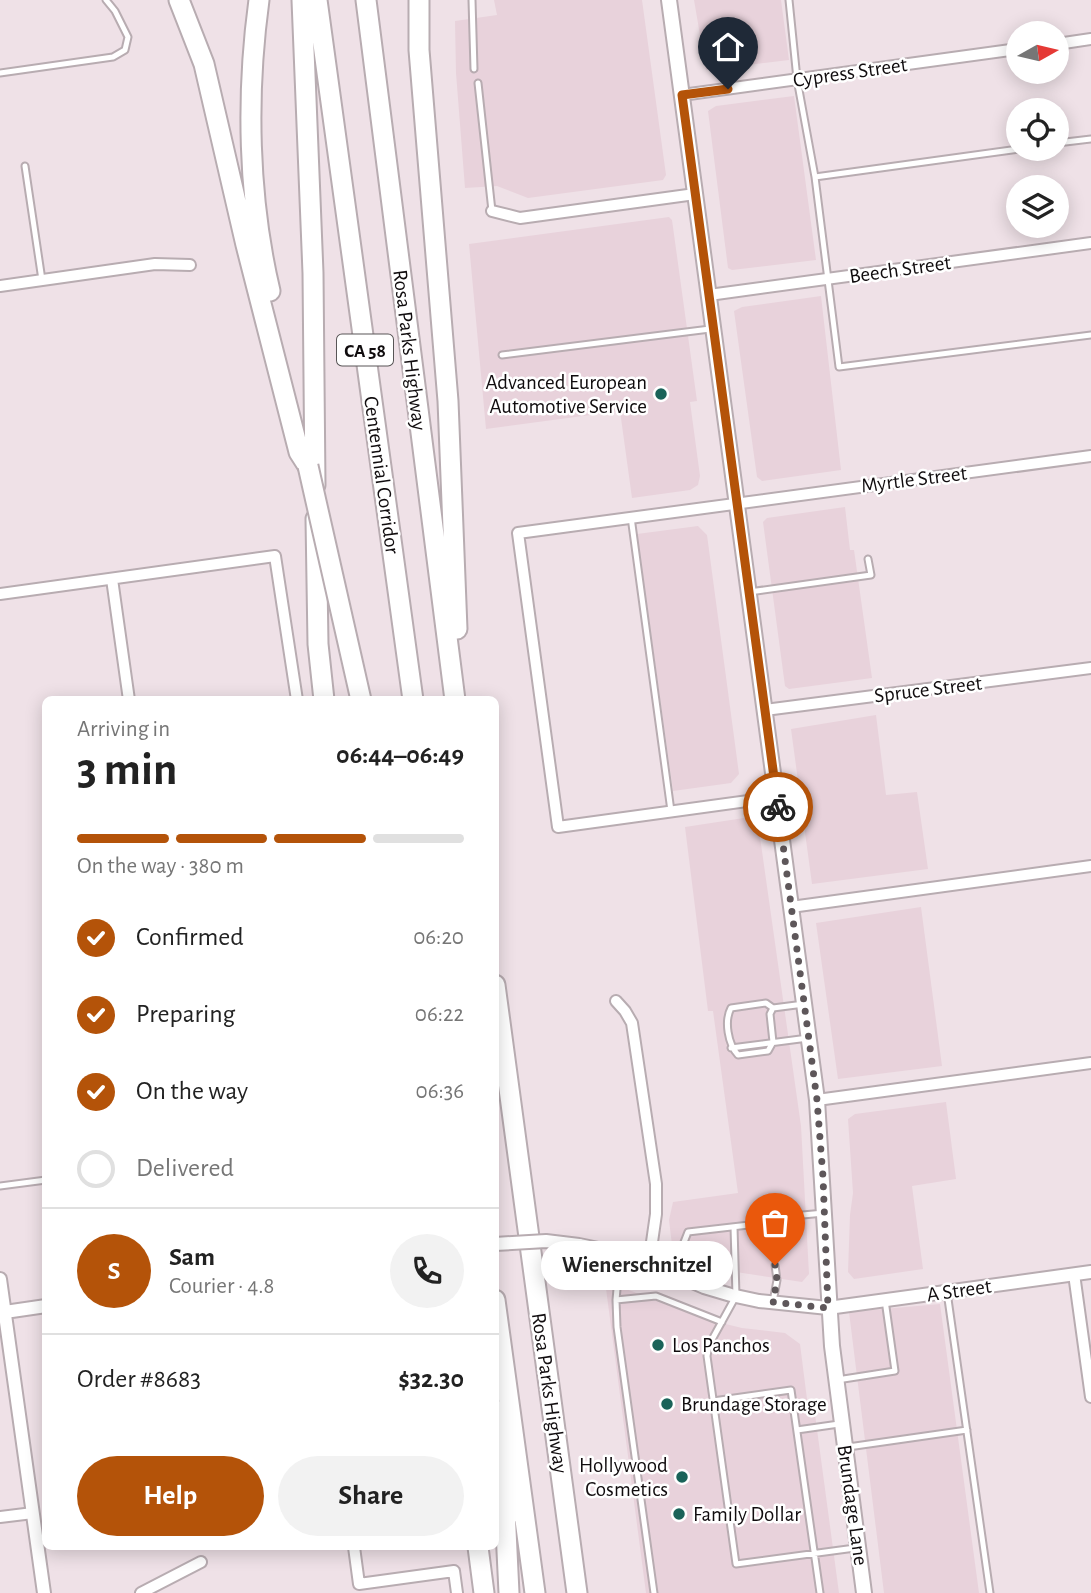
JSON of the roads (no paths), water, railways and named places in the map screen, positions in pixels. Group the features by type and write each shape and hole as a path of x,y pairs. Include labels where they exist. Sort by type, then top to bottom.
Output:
{"highway":[{"path":"179,0 204,64 308,450 308,466 360,696"},
{"path":"302,0 313,273 317,616 324,696"},
{"name":"Centennial Corridor","path":"317,0 412,696"},
{"name":"Rosa Parks Highway","path":"366,0 456,696"},
{"path":"419,0 419,50 451,439 457,696"},
{"path":"259,2 252,96 254,169 277,343"},
{"name":"Rosa Parks Highway","path":"499,1015 577,1593"},
{"path":"499,1329 535,1593"},
{"path":"499,1436 523,1593"},
{"path":"508,1494 505,1508 509,1593"},
{"path":"478,1550 484,1593"}],"main road":[{"name":"Brundage Lane","path":"669,0 817,1100 828,1308 864,1593"}],"street":[{"path":"1069,42 1091,39"},
{"name":"Cypress Street","path":"682,95 1006,51"},
{"path":"492,211 520,218 695,194"},
{"name":"Beech Street","path":"709,295 1091,243"},
{"path":"0,286 155,264 190,265"},
{"name":"Myrtle Street","path":"671,811 558,827 518,533 1091,456"},
{"path":"0,594 275,556 296,696"},
{"path":"112,579 128,696"},
{"name":"Spruce Street","path":"765,710 1091,668"},
{"path":"671,811 776,797"},
{"path":"791,907 1091,866"},
{"path":"616,1001 632,1023 656,1184 656,1214 646,1262"},
{"path":"817,1100 1091,1063"},
{"name":"A Street","path":"499,1244 545,1241 579,1245 646,1262 704,1287 736,1296 828,1308 1091,1272"},
{"path":"1074,1274 1091,1397"},
{"path":"0,1279 44,1593"},
{"path":"5,1312 42,1307"},
{"path":"0,1517 33,1513"},
{"path":"354,1550 359,1584 454,1571 457,1593"},
{"path":"141,1593 201,1562"}],"lane":[{"path":"0,73 113,57 125,50 128,37 106,0"},
{"path":"472,0 474,69"},
{"path":"789,0 797,79 815,177 839,368 1091,335"},
{"path":"478,83 492,211"},
{"path":"1069,142 1091,139"},
{"path":"815,177 1006,151"},
{"path":"25,166 42,280"},
{"path":"502,355 713,328"},
{"path":"631,517 671,811"},
{"path":"749,593 870,575 868,559"},
{"path":"804,1004 772,1008 766,1003 731,1008 727,1015 731,1048 809,1037"},
{"path":"772,1008 770,1014 774,1042"},
{"path":"0,1186 42,1181"},
{"path":"672,1273 688,1232 775,1222 792,1216 824,1213"},
{"path":"774,1255 771,1231 775,1222"},
{"path":"734,1227 736,1296 708,1349 736,1564 858,1548"},
{"path":"620,1254 616,1300 617,1327 654,1593"},
{"path":"773,1302 777,1280 775,1265"},
{"path":"947,1292 989,1593"},
{"path":"616,1300 656,1296 722,1322"},
{"path":"836,1380 895,1371 885,1300"},
{"path":"713,1401 792,1390 820,1593"},
{"path":"797,1430 842,1424"},
{"path":"845,1447 967,1430"}],"place":[{"name":"Advanced European Automotive Service","path":"661,394"},
{"name":"Wienerschnitzel","path":"775,1265"},
{"name":"Los Panchos","path":"658,1345"},
{"name":"Brundage Storage","path":"667,1404"},
{"name":"Hollywood Cosmetics","path":"682,1477"},
{"name":"Family Dollar","path":"679,1514"}]}
